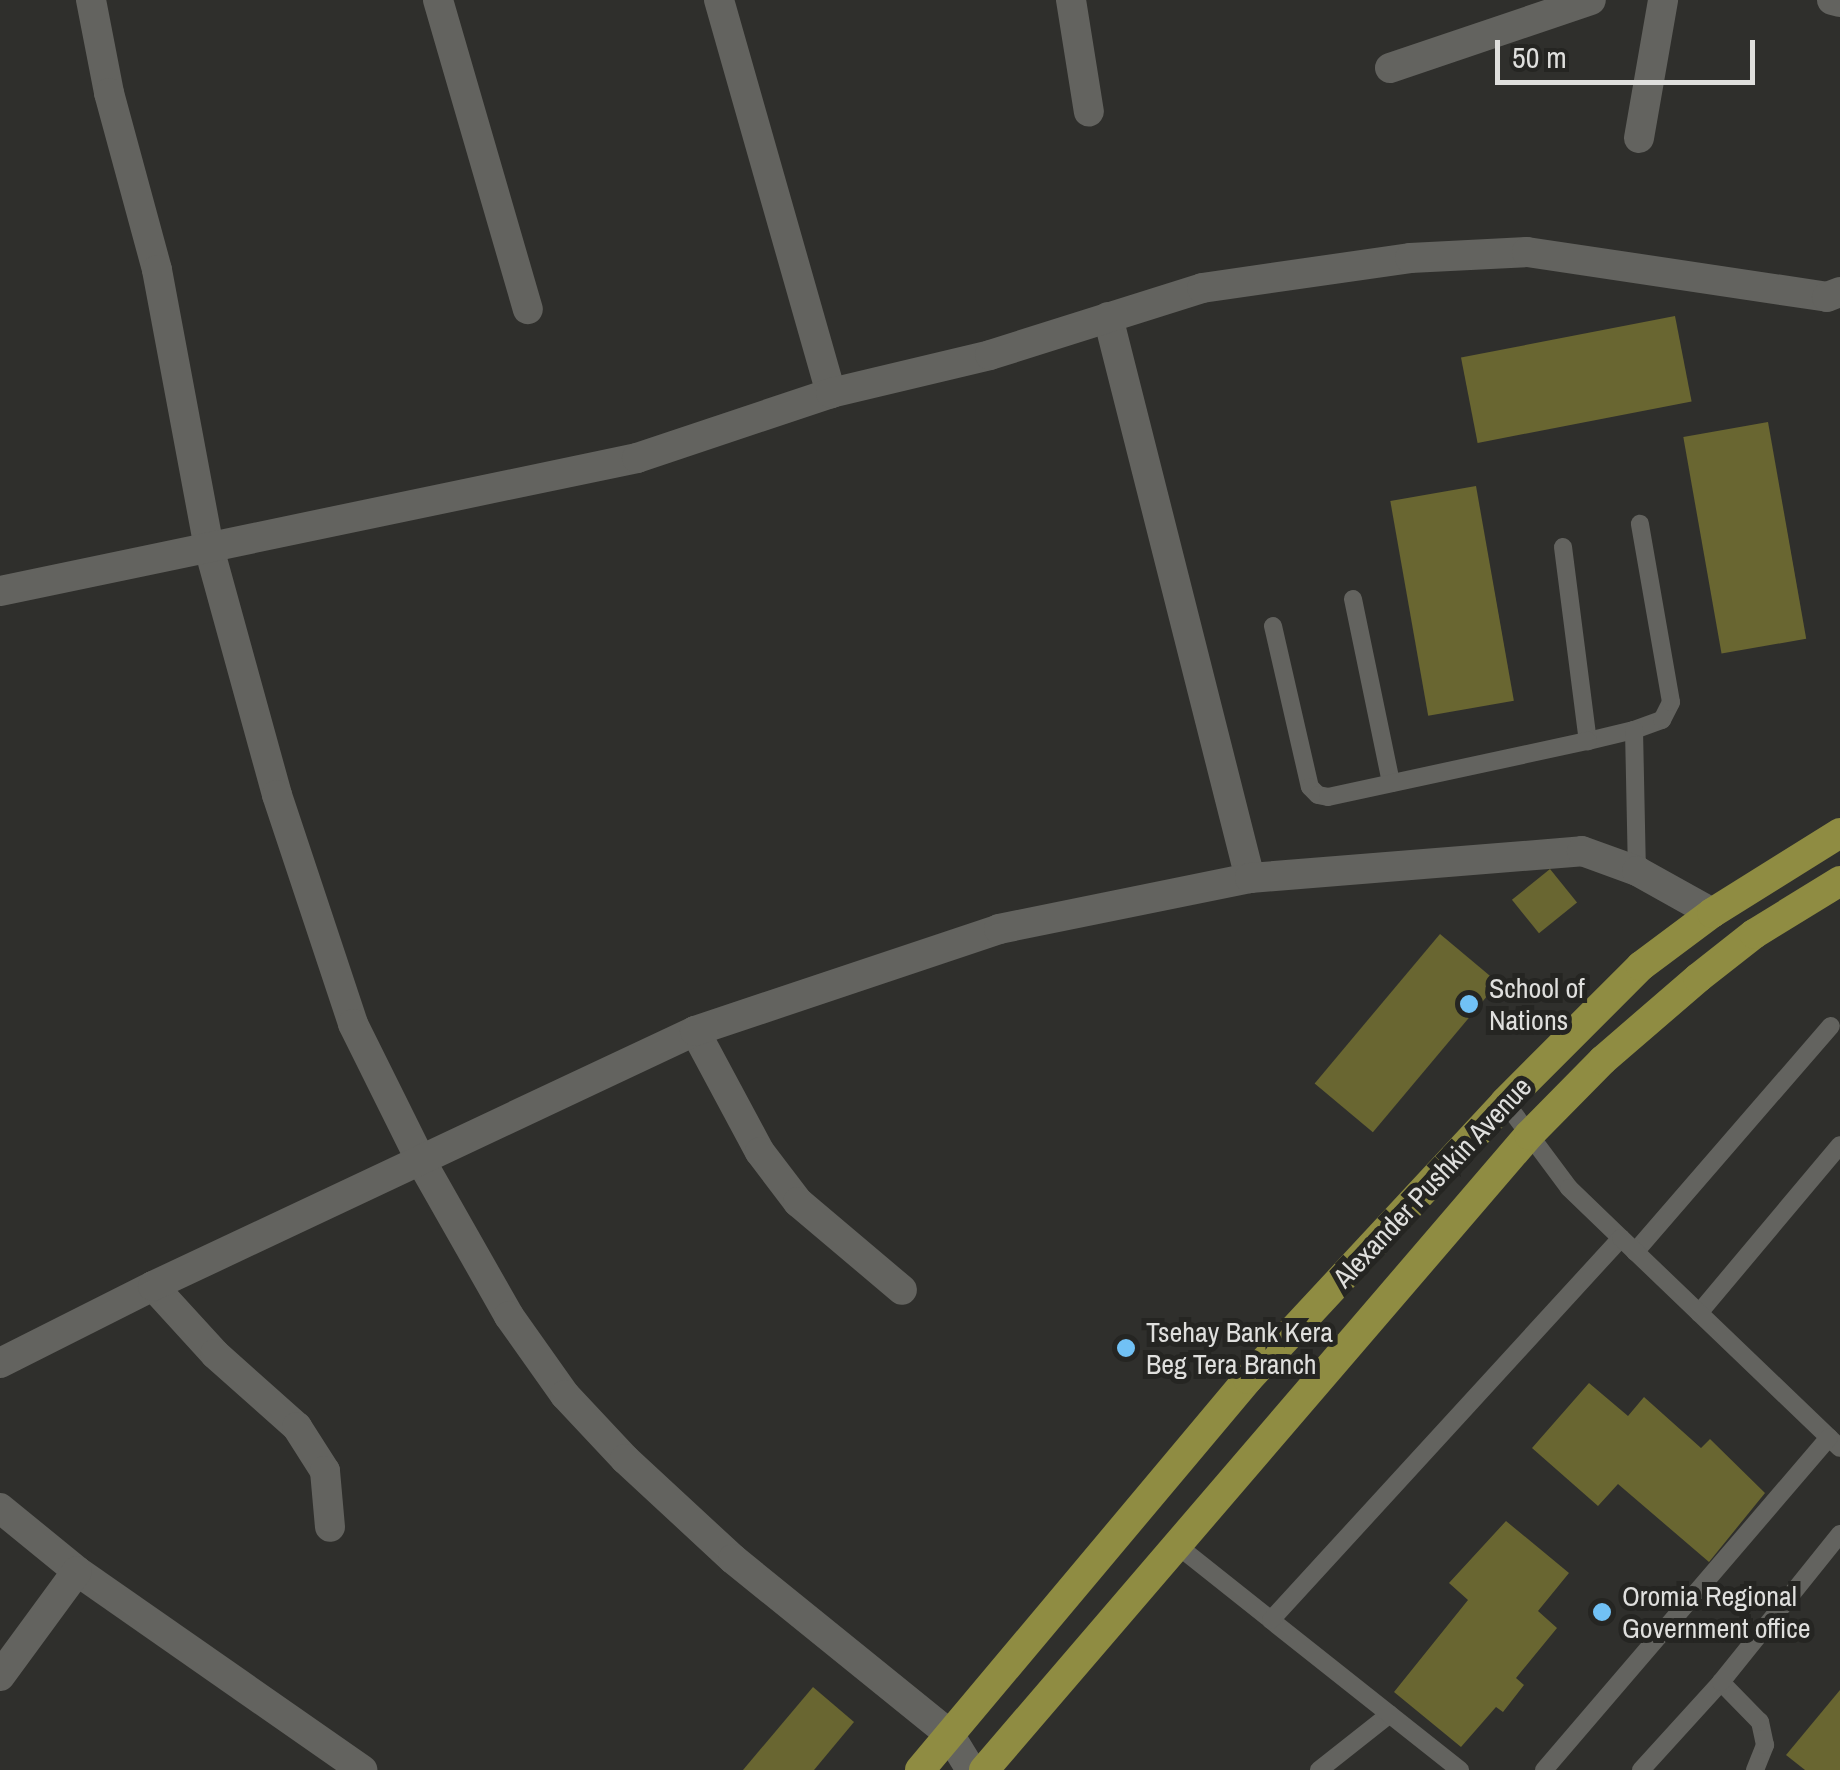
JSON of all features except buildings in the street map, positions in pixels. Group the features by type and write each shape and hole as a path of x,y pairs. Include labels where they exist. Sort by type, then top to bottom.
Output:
{"main road":[{"name":"Alexander Pushkin Avenue","path":"920,1770 1248,1379 1505,1102 1641,966 1712,913 1840,833"},
{"name":"Alexander Pushkin Avenue","path":"984,1770 1528,1135 1603,1060 1698,978 1754,934 1840,881"}],"street":[{"path":"91,0 109,93 157,270 209,548 277,795 353,1024 420,1161 509,1316 565,1395 625,1459 733,1559 950,1734 971,1770"},
{"path":"438,0 528,309"},
{"path":"719,0 831,393"},
{"path":"1071,0 1089,112"},
{"path":"1390,68 1592,0"},
{"path":"1639,138 1663,0"},
{"path":"1832,0 1840,2"},
{"path":"0,592 638,458 831,393 990,354 1202,288 1410,258 1527,252 1827,298 1840,292"},
{"path":"1108,317 1250,878"},
{"path":"0,1363 153,1286 696,1031 999,928 1250,878 1582,852 1638,871 1712,913"},
{"path":"696,1031 760,1152 798,1202 902,1290"},
{"path":"153,1286 215,1354 297,1427 325,1472 330,1527"},
{"path":"0,1508 77,1571 362,1770"},
{"path":"0,1676 77,1571"}],"lane":[{"path":"1272,626 1310,787 1328,797 1634,730 1662,720 1671,702 1640,524"},
{"path":"1563,547 1588,740"},
{"path":"1353,599 1391,783"},
{"path":"1634,730 1638,871"},
{"path":"1636,1252 1830,1026"},
{"path":"1505,1102 1569,1188 1834,1442 1544,1770"},
{"path":"1700,1313 1840,1145"},
{"path":"1271,1620 1621,1238"},
{"path":"1641,1770 1722,1682 1840,1534"},
{"path":"1178,1546 1460,1770"},
{"path":"1722,1682 1760,1722 1764,1745 1755,1770"},
{"path":"1318,1770 1390,1714"}],"place":[{"name":"School of Nations","path":"1469,1004"},
{"name":"Tsehay Bank Kera Beg Tera Branch","path":"1126,1348"},
{"name":"Oromia Regional Government office","path":"1602,1612"}]}
